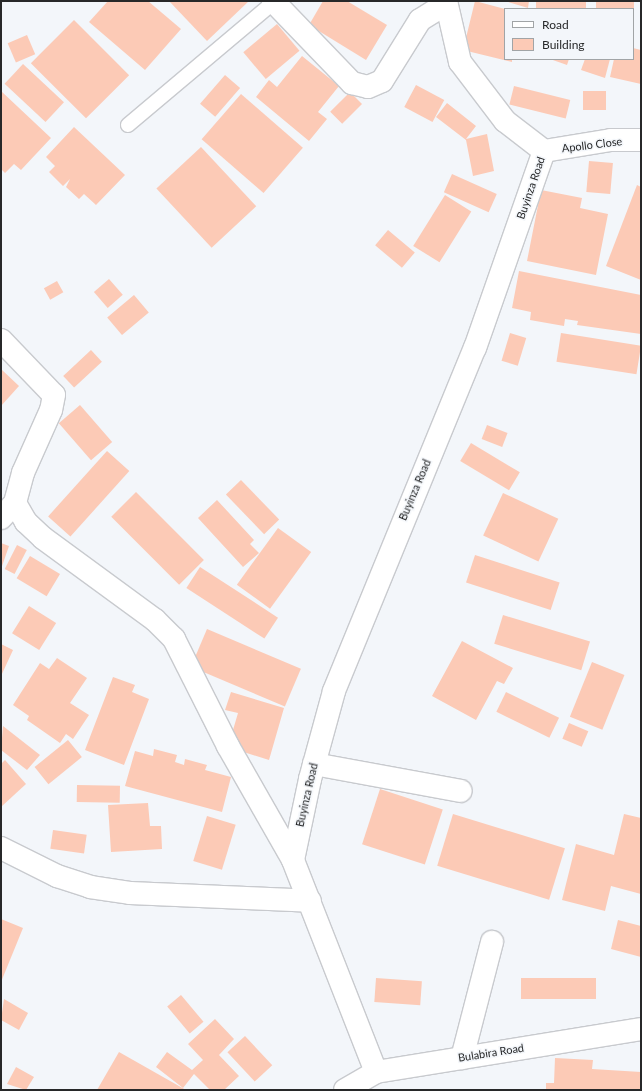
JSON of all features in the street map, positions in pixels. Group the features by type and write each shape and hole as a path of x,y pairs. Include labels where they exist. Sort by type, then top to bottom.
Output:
{"street":[{"path":"273,1 352,83 368,87 382,81 420,20 446,3"},
{"name":"Buyinza Road","path":"294,860 314,764 334,691 475,348 544,151 505,121 460,62 446,3"},
{"name":"Apollo Close","path":"544,151 611,140 641,140"},
{"path":"1,340 54,395 51,410 8,510 26,522 43,538 170,634 228,746 294,860 353,1007 376,1072"},
{"path":"314,764 461,791"},
{"path":"1,848 57,876 90,887 130,893 310,901"},
{"path":"462,1058 492,942"},
{"name":"Bulabira Road","path":"345,1090 376,1072 641,1029"}],"lane":[{"path":"128,125 273,1"}],"building":[{"path":"108,1 148,1 181,29 145,70 89,22"},
{"path":"169,1 249,1 207,41"},
{"path":"323,1 347,1 387,25 366,60 309,25"},
{"path":"475,1 504,9 504,60 512,60 512,62 463,50"},
{"path":"505,1 529,1 528,8"},
{"path":"536,1 586,1 586,8 536,8"},
{"path":"596,1 634,1 634,8 596,8"},
{"path":"74,20 129,75 86,118 31,63"},
{"path":"277,24 299,51 266,79 243,52"},
{"path":"27,35 35,54 16,63 8,43"},
{"path":"634,48 641,50 641,84 610,77 614,60 634,60"},
{"path":"302,56 339,86 318,112 327,119 309,141 256,97 269,80 277,87"},
{"path":"553,60 569,60 567,65"},
{"path":"585,60 610,60 605,78 581,70"},
{"path":"23,64 64,102 46,122 5,84"},
{"path":"225,75 240,88 215,117 200,104"},
{"path":"416,85 444,100 433,122 404,107"},
{"path":"514,86 570,100 566,118 509,104"},
{"path":"1,91 51,138 21,170 14,164 5,173 1,169"},
{"path":"583,91 606,91 606,110 583,110"},
{"path":"350,92 362,104 342,124 330,112"},
{"path":"241,94 303,148 264,193 202,139"},
{"path":"447,103 476,126 466,139 487,134 494,171 473,176 466,140 436,117"},
{"path":"74,127 125,175 96,205 84,194 79,199 66,187 70,179 63,186 49,172 55,166 46,157"},
{"path":"201,147 256,206 212,248 156,189"},
{"path":"589,161 613,163 610,194 586,192"},
{"path":"452,174 497,194 489,212 444,192"},
{"path":"637,185 641,187 641,280 606,266"},
{"path":"541,190 582,198 580,208 608,214 596,275 527,261"},
{"path":"445,195 471,211 439,262 413,246"},
{"path":"388,230 415,252 402,268 375,245"},
{"path":"519,271 641,295 641,334 577,325 578,321 565,319 564,326 530,320 531,312 512,308"},
{"path":"109,279 123,295 108,308 94,292"},
{"path":"57,281 63,292 50,300 44,288"},
{"path":"134,295 149,313 122,335 107,317"},
{"path":"510,333 526,338 518,366 502,361"},
{"path":"561,333 641,346 636,374 556,362"},
{"path":"91,350 102,362 74,388 63,376"},
{"path":"1,369 19,386 1,406"},
{"path":"80,405 112,442 91,460 59,423"},
{"path":"487,425 508,433 502,447 482,439"},
{"path":"471,443 520,472 509,490 460,461"},
{"path":"107,451 129,471 70,536 48,516"},
{"path":"241,480 279,520 264,534 226,495"},
{"path":"136,492 204,560 179,585 111,517"},
{"path":"503,493 558,519 538,561 483,536"},
{"path":"217,500 254,540 250,544 259,553 243,567 198,518"},
{"path":"278,528 311,552 270,609 237,585"},
{"path":"1,543 9,546 1,569"},
{"path":"17,545 27,550 15,574 5,569"},
{"path":"475,555 560,583 551,610 466,583"},
{"path":"30,556 60,574 47,596 17,578"},
{"path":"200,567 278,618 264,639 186,588"},
{"path":"29,606 56,623 39,650 12,633"},
{"path":"503,615 590,642 581,670 494,644"},
{"path":"207,629 301,669 285,707 191,667"},
{"path":"462,641 513,668 504,684 497,681 476,720 432,696"},
{"path":"1,644 13,650 1,676"},
{"path":"57,658 87,678 70,703 89,715 73,739 66,734 60,743 27,720 29,716 13,705 40,663 49,669"},
{"path":"592,662 624,675 602,730 570,717"},
{"path":"113,677 135,685 132,692 149,699 124,765 85,750"},
{"path":"231,692 284,708 269,760 228,747 238,713 225,710"},
{"path":"506,692 559,718 549,738 496,712"},
{"path":"569,723 588,731 582,747 562,739"},
{"path":"3,726 40,755 27,770 1,750"},
{"path":"68,740 82,757 48,784 35,767"},
{"path":"154,749 177,755 175,762 184,765 185,759 207,765 205,770 231,777 222,812 125,786 135,751 153,756"},
{"path":"5,760 26,784 1,807 1,764"},
{"path":"77,785 120,786 120,803 77,802"},
{"path":"380,789 443,809 425,865 362,844"},
{"path":"148,803 150,826 161,826 162,849 111,852 108,805"},
{"path":"453,814 565,848 549,900 437,866"},
{"path":"624,814 641,818 641,894 611,886 605,911 562,900 576,844 614,855"},
{"path":"207,816 236,825 222,870 193,861"},
{"path":"53,830 87,835 84,854 50,849"},
{"path":"1,919 23,928 1,982"},
{"path":"618,920 641,926 641,957 611,949"},
{"path":"376,978 422,981 420,1005 374,1002"},
{"path":"521,978 596,978 596,999 521,999"},
{"path":"181,995 203,1022 190,1033 167,1007"},
{"path":"4,999 28,1013 19,1030 1,1020"},
{"path":"215,1019 234,1039 219,1055 239,1076 224,1090 210,1090 194,1074 183,1088 156,1067 167,1052 192,1070 203,1060 188,1044"},
{"path":"245,1036 272,1065 255,1082 227,1052"},
{"path":"119,1052 186,1090 97,1090"},
{"path":"555,1058 593,1060 592,1069 641,1072 641,1090 546,1090 546,1083 554,1083"},
{"path":"16,1067 34,1077 26,1090 7,1084"}]}
